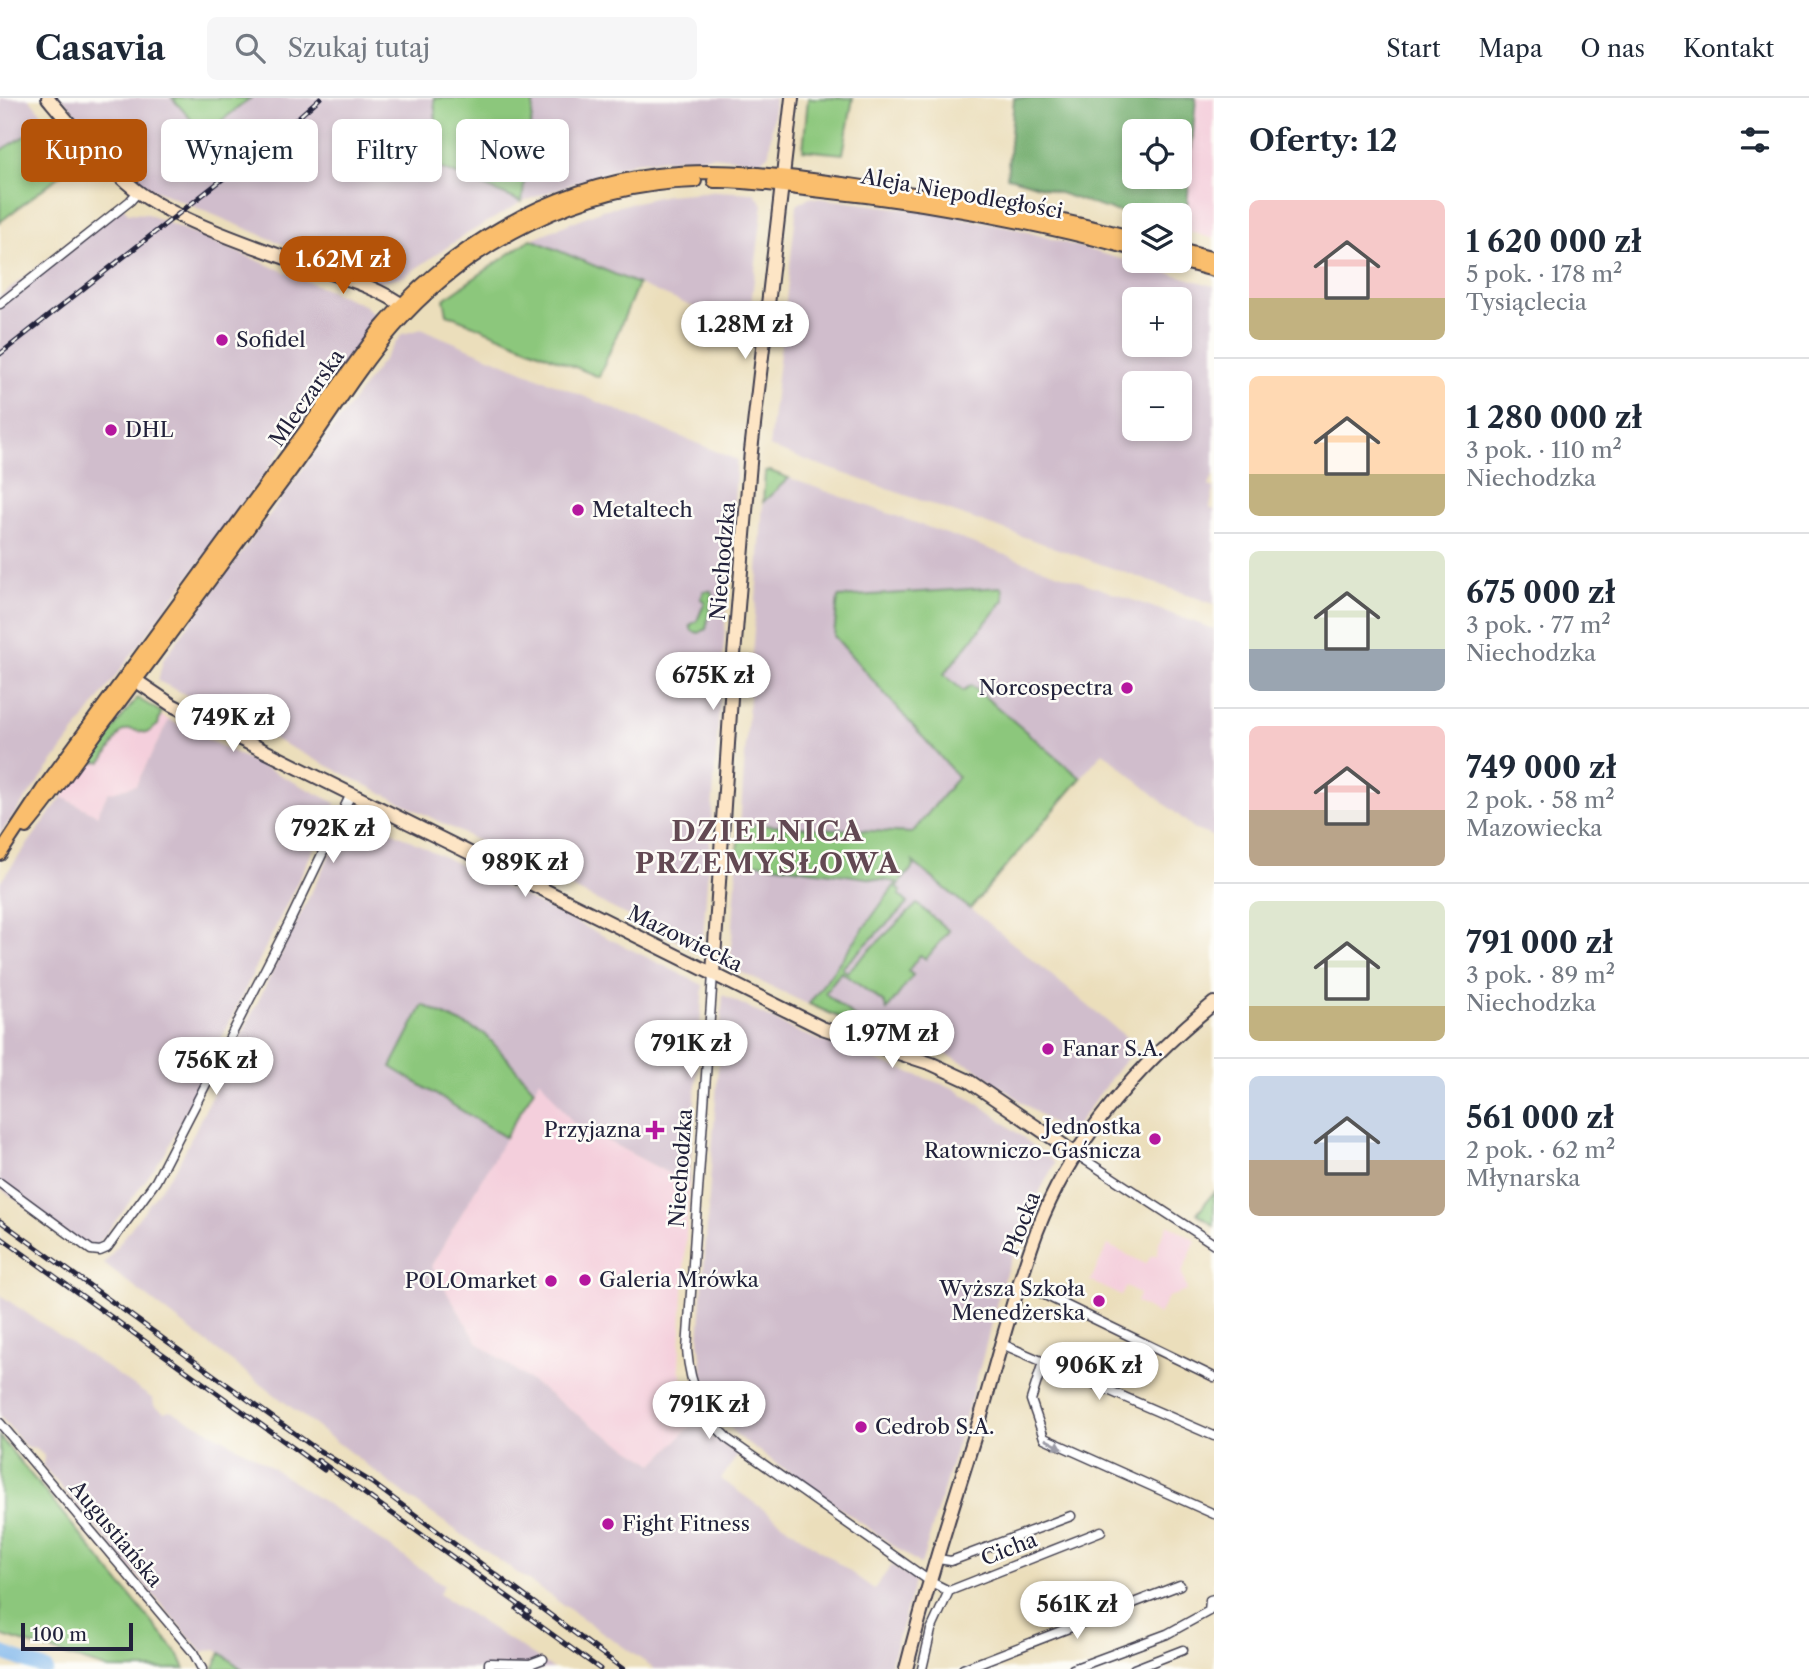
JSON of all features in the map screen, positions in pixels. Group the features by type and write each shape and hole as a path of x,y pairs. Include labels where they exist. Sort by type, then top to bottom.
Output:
{"main road":[{"name":"Mleczarska","path":"0,855 131,678 364,349 406,307 483,249 566,207 631,189 687,181 783,181"},
{"name":"Aleja Niepodległości","path":"783,181 985,203 1122,235"},
{"name":"Aleja Niepodległości","path":"783,181 1048,226 1122,246"},
{"path":"1192,253 1214,259"},
{"path":"1192,265 1214,271"}],"street":[{"path":"48,98 93,150 138,192 178,214 406,307"},
{"name":"Niechodzka","path":"792,98 751,451 733,667 687,1350 695,1394 710,1420 729,1440 931,1582"},
{"path":"0,304 138,192"},
{"name":"Mazowiecka","path":"131,678 172,705 822,1028 932,1064 969,1081 1076,1154"},
{"path":"0,1183 91,1251 107,1248 156,1181 289,923 351,794"},
{"name":"Płocka","path":"906,1669 1020,1283 1048,1205 1076,1154 1137,1073 1214,1003"},
{"path":"1076,1154 1214,1244"},
{"path":"1020,1283 1214,1377"},
{"path":"1002,1344 1214,1436"},
{"path":"1043,1362 1031,1400 1044,1438 1214,1514"},
{"name":"Augustiańska","path":"0,1423 193,1652 202,1669"},
{"path":"937,1559 951,1561 1071,1516"},
{"name":"Cicha","path":"949,1591 1101,1531"},
{"path":"922,1669 931,1630 949,1591 931,1582"},
{"path":"963,1669 1180,1585"},
{"path":"1073,1669 1189,1624 1209,1611 1210,1600 1214,1600"},
{"path":"1134,1669 1183,1650"},
{"path":"489,1669 489,1663 530,1664 544,1659"}],"shaded area":[{"path":"0,98 29,98 46,119 21,119 21,138 0,151"},
{"path":"62,98 775,98 769,154 760,161 712,156 634,162 522,202 462,237 405,276 376,282 357,269 335,260 318,259 136,182 147,182 147,119 80,119"},
{"path":"1196,98 1214,98 1214,239 1192,232 1192,203 1187,203 1188,189 1192,189"},
{"path":"715,191 754,193 763,204 748,330 531,239 602,210 666,195"},
{"path":"809,197 923,211 1007,226 1122,259 1122,273 1169,273 1214,286 1214,473 1209,486 1214,488 1210,508 1214,510 1214,604 769,447 797,205"},
{"path":"120,203 128,213 147,214 364,305 374,314 376,322 0,834 0,296"},
{"path":"422,329 737,460 702,953 158,681 163,660 402,334"},
{"path":"789,478 1214,629 1214,837 1196,830 1103,752 970,908 1138,1047 1117,1070 1069,1136 975,1068 945,1054 847,1023 730,967 763,502"},
{"path":"133,701 169,720 136,785 108,793 97,815 62,797"},
{"path":"169,720 336,803 165,1154 91,1254 0,1188 0,882 62,797 97,815 108,793 136,785"},
{"path":"351,811 703,985 689,1184 573,1123 540,1079 431,1266 478,1343 593,1426 654,1464 698,1419 706,1432 738,1455 721,1479 874,1589 892,1565 915,1581 889,1669 655,1669 411,1499 104,1264 178,1165"},
{"path":"723,995 800,1033 953,1088 991,1112 1055,1163 1030,1210 1001,1286 981,1364 921,1565 736,1435 714,1404 704,1383 699,1340"},
{"path":"540,1078 573,1123 689,1184 679,1367 685,1391 698,1419 654,1464 593,1426 478,1343 431,1266"},
{"path":"1168,1224 1196,1241 1182,1273 1187,1291 1168,1297 1159,1315 1136,1302 1139,1294 1126,1287 1121,1296 1090,1281 1108,1245 1146,1264 1151,1256 1158,1255 1159,1242"},
{"path":"0,1295 153,1399 154,1405 164,1412 170,1410 253,1455 367,1531 444,1585 439,1594 554,1669 242,1669 215,1649 202,1652 43,1466 44,1456 36,1448 26,1447 0,1416"}],"green space":[{"path":"172,98 251,98 224,119 191,119"},
{"path":"434,98 534,98 532,119 456,119 456,175 442,169 442,119 436,119"},
{"path":"808,98 853,98 843,154 803,150"},
{"path":"1014,98 1196,98 1192,146 1192,119 1122,119 1122,189 1188,189 1187,203 1122,203 1122,213 1007,177"},
{"path":"61,114 65,119 53,119"},
{"path":"21,138 21,182 52,182 0,222 0,151"},
{"path":"474,182 524,182 522,202"},
{"path":"531,239 638,284 599,377 447,314 444,299"},
{"path":"770,471 789,478 763,502 765,472"},
{"path":"1002,587 1004,600 944,674 963,691 971,685 1081,778 970,909 913,862 914,866 896,887 901,891 899,895 908,903 842,968 847,972 917,904 949,931 926,959 920,955 908,971 913,975 887,1010 884,1003 841,972 825,993 873,1032 809,1004 897,882 736,860 740,824 912,833 958,777 834,636 838,597"},
{"path":"704,591 711,591 713,595 706,629 699,633 692,631 690,625 697,621 705,602 701,599"},
{"path":"137,698 161,712 158,725 147,733 129,729 121,732 102,762 87,763"},
{"path":"423,1005 485,1034 534,1089 505,1137 391,1067"},
{"path":"1214,1192 1214,1226 1197,1213"},
{"path":"0,1437 179,1655 185,1669 109,1669 0,1635"},
{"path":"221,1653 242,1669 213,1669"}],"waterway":[{"path":"0,1652 46,1669"}],"railway":[{"path":"0,354 275,138 320,98"},
{"path":"0,1221 315,1448 371,1482 623,1669"},
{"path":"0,1237 324,1470"},
{"path":"318,1460 529,1612"},
{"path":"517,1609 600,1669"}],"place":[{"name":"Sofidel","path":"222,340"},
{"name":"DHL","path":"111,430"},
{"name":"Metaltech","path":"578,510"},
{"name":"Norcospectra","path":"1127,688"},
{"name":"Fanar S.A.","path":"1048,1049"},
{"name":"Przyjazna","path":"655,1130"},
{"name":"Jednostka Ratowniczo-Gaśnicza","path":"1155,1139"},
{"name":"Galeria Mrówka","path":"585,1280"},
{"name":"POLOmarket","path":"551,1281"},
{"name":"Wyższa Szkoła Menedżerska","path":"1099,1301"},
{"name":"Cedrob S.A.","path":"861,1427"},
{"name":"Fight Fitness","path":"608,1524"}],"district":[{"name":"DZIELNICA PRZEMYSŁOWA","path":"768,847"}]}
